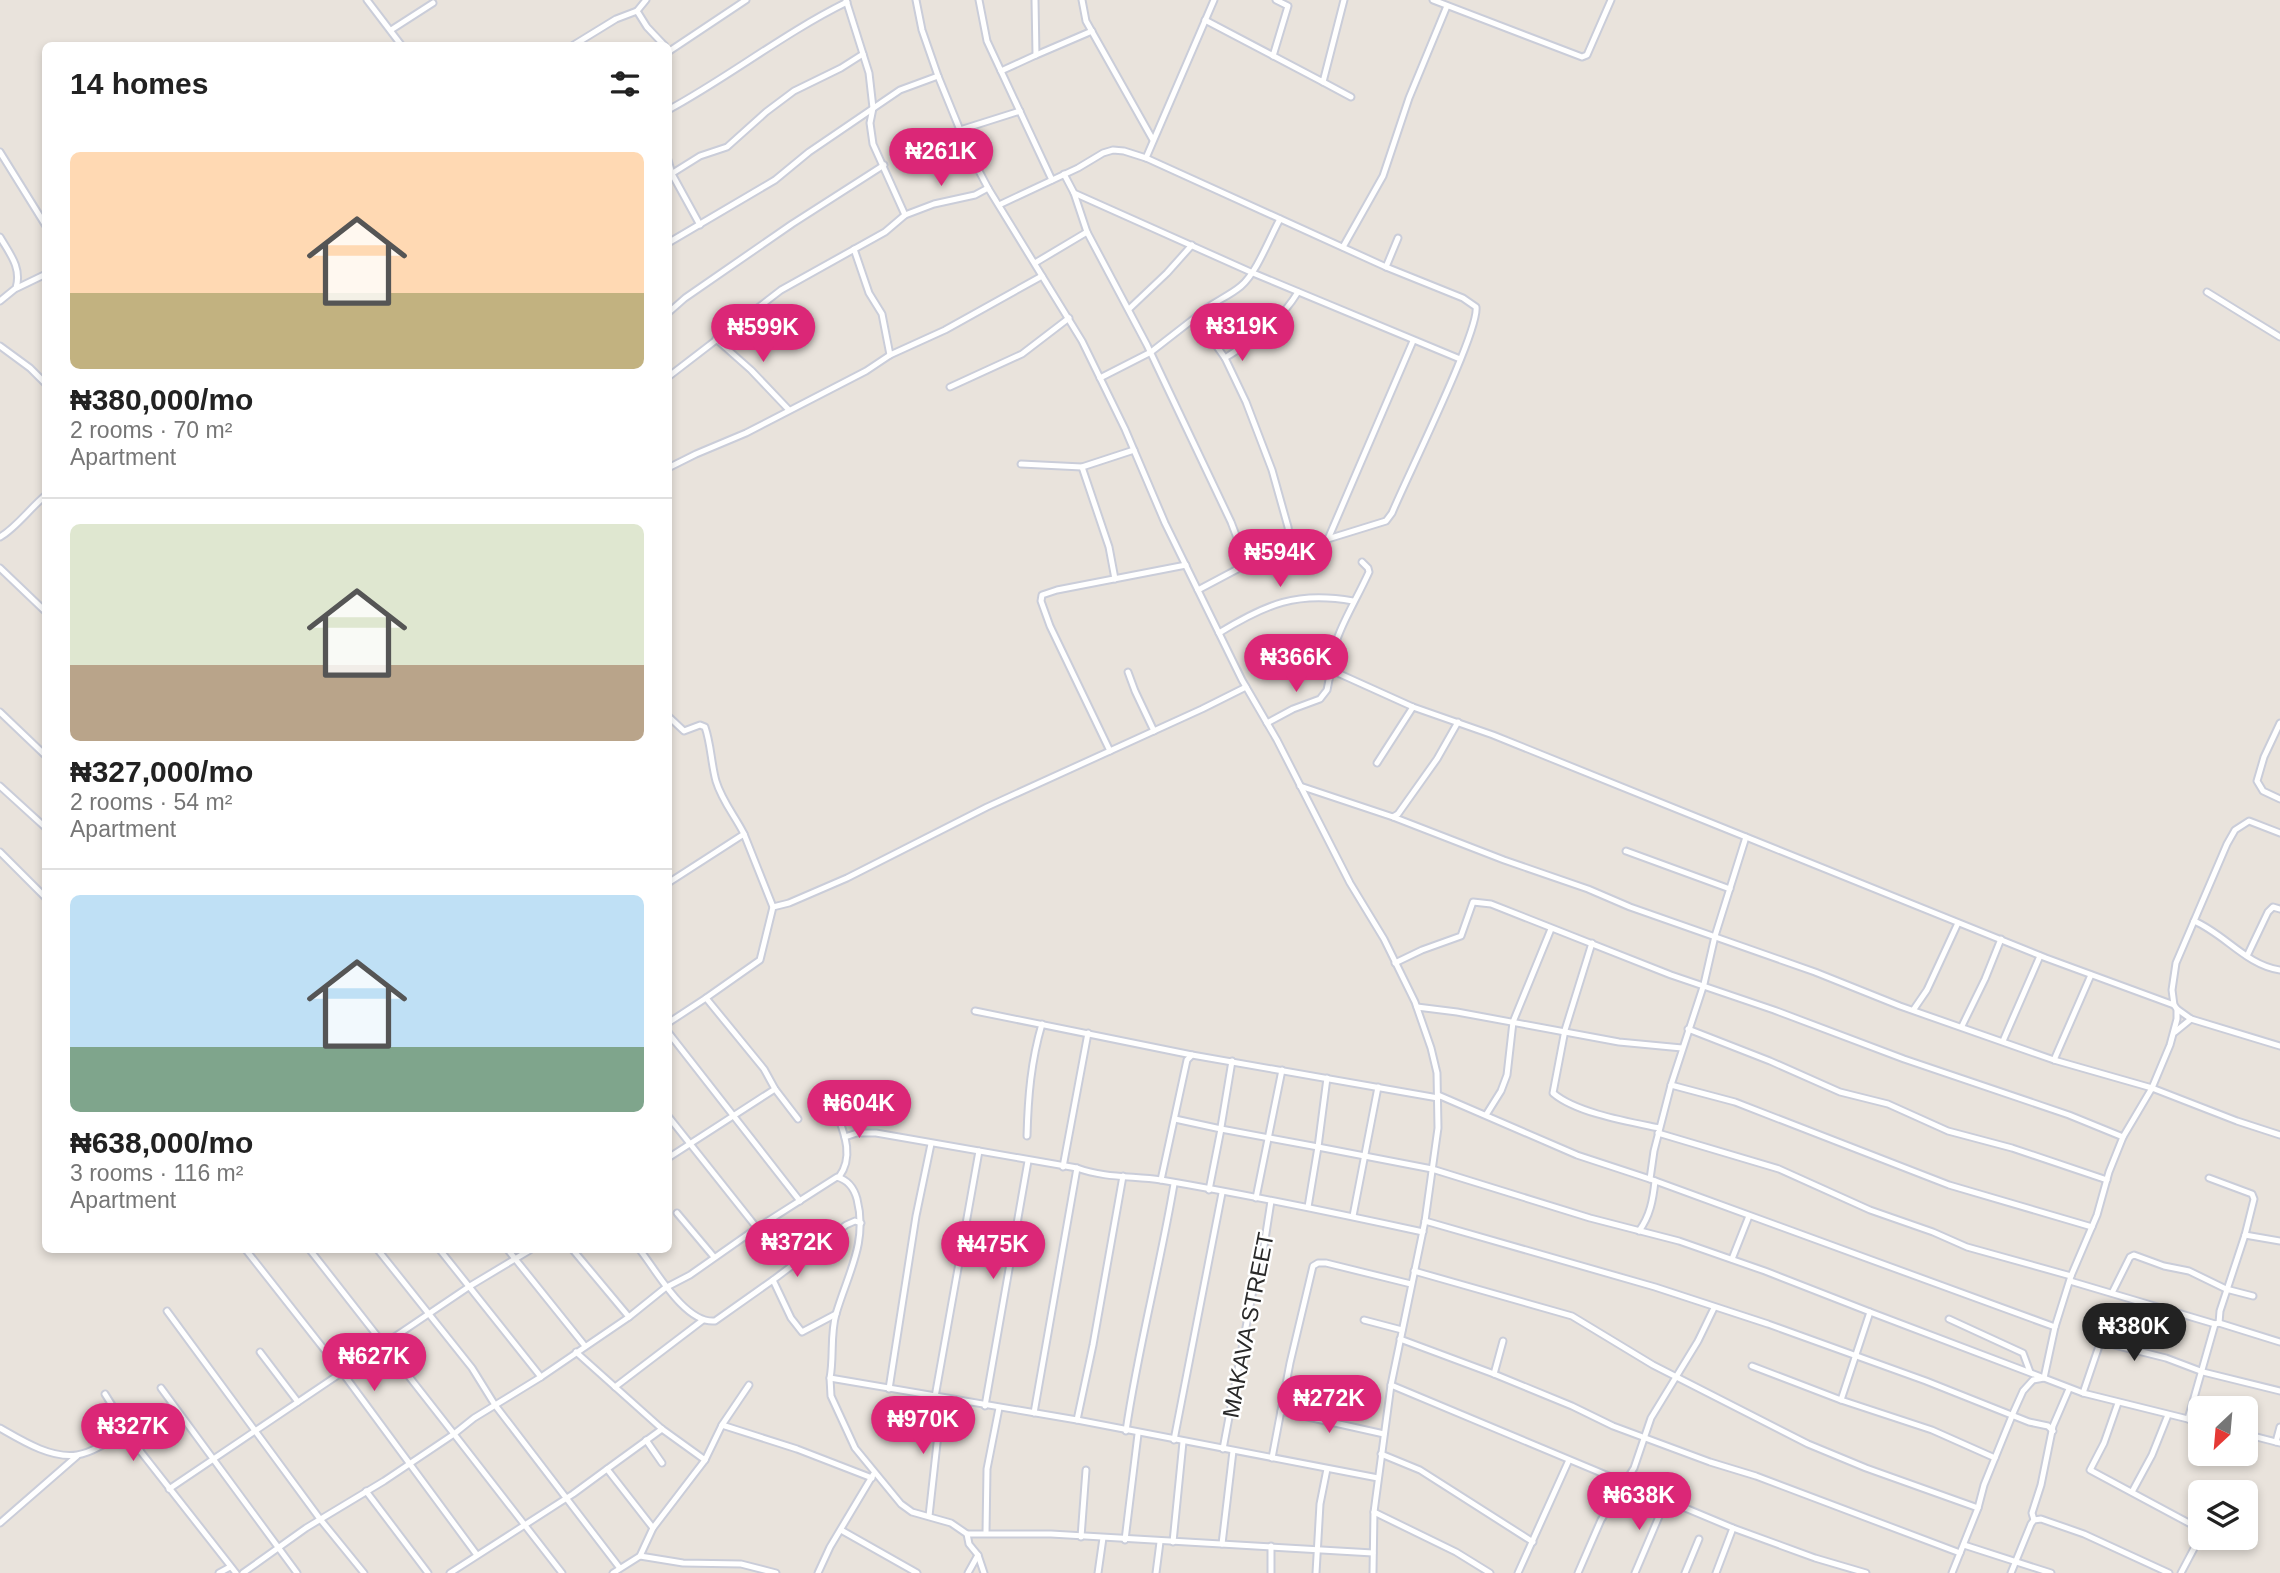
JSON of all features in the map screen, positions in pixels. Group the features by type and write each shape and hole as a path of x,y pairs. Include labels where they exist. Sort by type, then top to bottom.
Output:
{"street":[{"path":"367,0 399,42"},
{"path":"579,42 616,19 637,12 646,0"},
{"path":"672,46 746,0"},
{"path":"916,0 922,30 938,76 988,188 1069,318 1100,377 1219,633 1395,963 1417,1007 1431,1048 1438,1096 1438,1128 1423,1232 1391,1385 1377,1478 1373,1573"},
{"path":"979,0 987,41 1052,180"},
{"path":"1035,0 1036,55"},
{"path":"1082,0 1086,21 1153,140"},
{"path":"1146,158 1214,0"},
{"path":"1273,56 1289,3 1276,0"},
{"path":"1323,82 1344,0"},
{"path":"1433,0 1582,57 1589,52 1611,0"},
{"path":"672,108 846,1 869,73 873,108 870,132 873,145 905,215"},
{"path":"391,30 433,3"},
{"path":"1343,247 1383,176 1409,98 1447,6"},
{"path":"637,12 646,27 661,42"},
{"path":"1205,20 1351,97"},
{"path":"1001,71 1092,31"},
{"path":"672,174 699,156 727,147 794,91 863,54"},
{"path":"672,241 775,180 809,152 900,90 938,76"},
{"path":"960,130 1020,111"},
{"path":"999,205 1112,150 1146,158 1386,267 1473,303 1476,316 1460,359 1392,513 1385,520 1247,565 1198,590"},
{"path":"0,152 42,220"},
{"path":"672,309 792,224 884,165"},
{"path":"1064,174 1074,193 1087,232 1151,352 1231,522 1247,565"},
{"path":"672,178 700,225"},
{"path":"672,374 781,290 895,226 905,215 934,204 975,195 988,188"},
{"path":"1074,193 1253,273 1460,359"},
{"path":"1100,377 1151,352 1206,307 1239,288 1253,273 1280,219"},
{"path":"1035,263 1087,232"},
{"path":"0,237 18,268 16,289"},
{"path":"1386,267 1398,238"},
{"path":"1129,309 1192,245"},
{"path":"854,249 869,293 882,314 890,355"},
{"path":"0,301 16,289 42,276"},
{"path":"672,466 866,371 890,355 945,330 1042,276"},
{"path":"1225,358 1277,321 1298,292"},
{"path":"2207,292 2280,337"},
{"path":"1196,317 1225,358 1246,402 1272,470 1292,551"},
{"path":"950,387 1022,354 1069,318"},
{"path":"716,339 751,370 789,410"},
{"path":"1328,539 1413,341"},
{"path":"0,346 42,380"},
{"path":"1021,464 1082,467 1134,450"},
{"path":"1082,467 1109,547 1115,579"},
{"path":"0,537 11,530 42,498"},
{"path":"1267,723 1320,699 1327,690 1331,670 1329,666 1335,645 1353,601 1369,572 1362,562"},
{"path":"1110,751 1050,626 1041,598 1045,593 1057,590 1186,565"},
{"path":"0,568 42,608"},
{"path":"1219,633 1244,618 1299,597 1331,597 1353,601"},
{"path":"1297,646 1335,645"},
{"path":"1331,670 1413,707 1458,722 1710,821 2039,956 2175,1007 2191,1019 2280,1046"},
{"path":"1129,672 1154,731"},
{"path":"773,907 847,878 987,807 1247,687"},
{"path":"1377,763 1413,707"},
{"path":"0,712 42,752"},
{"path":"672,720 684,732 699,725 705,727 716,782 744,834 773,907 760,960 672,1020"},
{"path":"1393,817 1398,814 1437,759 1458,722"},
{"path":"2280,723 2264,757 2257,781 2263,791 2280,799"},
{"path":"0,786 42,824"},
{"path":"1300,786 1393,817 1588,888 1630,908 1715,936 2054,1060 2152,1088 2280,1135"},
{"path":"2044,1378 2055,1327 2071,1278 2123,1137 2152,1088 2174,1034 2175,1007 2172,990 2176,963 2194,921 2235,830 2249,821 2280,832"},
{"path":"672,880 744,834"},
{"path":"1639,1231 1650,1209 1659,1131 1671,1085 1704,984 1715,936 1745,837"},
{"path":"1626,851 1730,889"},
{"path":"0,852 42,894"},
{"path":"1395,963 1461,936 1471,905 1475,901 1491,904 1671,975 1704,984 1904,1059 2069,1115 2123,1137"},
{"path":"2247,956 2267,912 2273,907 2280,909"},
{"path":"2194,921 2219,934 2262,966 2280,970"},
{"path":"1914,1009 1927,990 1958,922"},
{"path":"1486,1115 1501,1091 1507,1075 1513,1022 1551,929"},
{"path":"1962,1026 1986,979 2001,940"},
{"path":"1592,943 1565,1030 1553,1089 1556,1096 1616,1120 1779,1169 1870,1210 1933,1231 1967,1247 2280,1342"},
{"path":"2003,1041 2039,956"},
{"path":"2054,1060 2091,975"},
{"path":"706,998 764,1069 775,1089 798,1119"},
{"path":"1417,1007 1565,1030 1619,1042 1682,1048"},
{"path":"975,1011 1192,1055 1438,1096 1577,1155 1653,1180 2055,1327"},
{"path":"2174,1034 2191,1019"},
{"path":"1027,1136 1028,1088 1035,1046 1042,1024"},
{"path":"1688,1029 1840,1092 1888,1104 1948,1131 2012,1148 2107,1180"},
{"path":"1063,1167 1088,1033"},
{"path":"672,1037 800,1201"},
{"path":"1161,1180 1188,1060 1192,1055"},
{"path":"1209,1190 1232,1061"},
{"path":"1256,1198 1282,1070"},
{"path":"1308,1207 1327,1078"},
{"path":"1671,1085 1744,1105 1887,1163 1959,1188 2092,1227"},
{"path":"1353,1216 1378,1087"},
{"path":"672,1155 775,1089"},
{"path":"243,1573 320,1519 410,1464 495,1405 541,1377 629,1317 665,1288 690,1275 714,1256 839,1177 847,1167 845,1137 832,1099"},
{"path":"1175,1119 1432,1169 1679,1241 2069,1389 2188,1419"},
{"path":"672,1121 757,1228"},
{"path":"845,1137 858,1133 876,1133 1077,1168 1096,1175 1161,1180 1308,1207 1423,1232"},
{"path":"889,1389 916,1216 931,1144"},
{"path":"929,1516 939,1398 979,1151"},
{"path":"985,1406 1028,1161"},
{"path":"1034,1413 1077,1168"},
{"path":"1077,1420 1123,1176"},
{"path":"839,1177 848,1181 856,1193 862,1224 859,1246 836,1314 831,1396 855,1448 873,1476 912,1512 951,1523 967,1534 1103,1538 1373,1553"},
{"path":"2195,1396 2226,1289 2245,1235 2254,1197 2209,1178"},
{"path":"1126,1431 1174,1184"},
{"path":"1174,1440 1222,1193"},
{"name":"MAKAVA STREET","path":"1223,1449 1254,1285 1262,1259 1271,1201"},
{"path":"677,1213 714,1256"},
{"path":"1732,1259 1749,1216"},
{"path":"642,1253 660,1275 665,1288 703,1320 715,1321 846,1225 855,1221 862,1224"},
{"path":"1424,1221 1655,1287 1856,1356 2029,1423 2048,1426 2053,1431"},
{"path":"2245,1235 2280,1241"},
{"path":"248,1253 342,1373 477,1555"},
{"path":"312,1253 562,1573"},
{"path":"380,1253 472,1368 495,1405 619,1567"},
{"path":"442,1253 541,1377"},
{"path":"510,1253 585,1346"},
{"path":"169,1489 470,1286 525,1253"},
{"path":"576,1253 629,1317"},
{"path":"2112,1293 2130,1257 2134,1255 2164,1266 2189,1270 2226,1289 2253,1296"},
{"path":"1272,1458 1313,1266 1326,1263 1411,1284"},
{"path":"1413,1271 1572,1316 1675,1377 1808,1444 1978,1508"},
{"path":"772,1280 802,1332 836,1314"},
{"path":"1578,1573 1601,1520 1626,1484 1651,1418 1698,1341 1714,1308"},
{"path":"167,1311 320,1519 364,1573"},
{"path":"1841,1400 1870,1312"},
{"path":"1949,1318 2023,1353 2029,1372"},
{"path":"615,1387 703,1320"},
{"path":"1364,1320 1402,1330"},
{"path":"1400,1339 1494,1374 1613,1426 1756,1476 1960,1553"},
{"path":"1494,1374 1503,1341"},
{"path":"2083,1393 2102,1342 2166,1358 2203,1372 2280,1391"},
{"path":"260,1352 298,1402"},
{"path":"576,1352 662,1429 705,1460"},
{"path":"1752,1366 1841,1400 1932,1430 1995,1458"},
{"path":"830,1378 1077,1420 1138,1434 1377,1478"},
{"path":"1952,1573 1978,1508 1984,1485 2023,1391 2034,1380 2044,1378"},
{"path":"640,1556 653,1528 705,1460 722,1426 749,1385"},
{"path":"1391,1385 1733,1528 1815,1558 1866,1573"},
{"path":"161,1388 297,1573"},
{"path":"2011,1573 2026,1533 2034,1520 2032,1513 2055,1420 2069,1389"},
{"path":"104,1394 141,1452 236,1573"},
{"path":"2118,1402 2104,1443 2090,1470 2188,1523"},
{"path":"986,1534 987,1469 999,1408"},
{"path":"1280,1411 1384,1434"},
{"path":"2132,1492 2152,1455 2168,1415"},
{"path":"722,1426 873,1476"},
{"path":"2258,1437 2278,1442 2280,1427"},
{"path":"0,1428 46,1451 78,1455"},
{"path":"450,1573 567,1498 662,1429"},
{"path":"1125,1540 1138,1434"},
{"path":"0,1522 78,1455 119,1440 128,1442 141,1452"},
{"path":"646,1440 662,1463"},
{"path":"1173,1542 1183,1442"},
{"path":"1222,1544 1233,1451"},
{"path":"1381,1454 1420,1470 1533,1542"},
{"path":"1518,1573 1569,1460"},
{"path":"607,1469 653,1528"},
{"path":"1316,1573 1321,1504 1327,1469"},
{"path":"1081,1537 1086,1470"},
{"path":"818,1573 873,1476"},
{"path":"366,1491 428,1573"},
{"path":"1635,1573 1666,1500"},
{"path":"1374,1512 1456,1552 1490,1573"},
{"path":"2034,1520 2058,1523 2169,1573"},
{"path":"1716,1573 1733,1528"},
{"path":"841,1530 916,1573"},
{"path":"967,1534 969,1544 978,1555 984,1573"},
{"path":"1098,1573 1103,1538"},
{"path":"1685,1573 1699,1539"},
{"path":"1156,1573 1160,1542"},
{"path":"1964,1545 2051,1573"},
{"path":"1270,1573 1271,1546"},
{"path":"2181,1573 2193,1550"},
{"path":"968,1573 978,1555"},
{"path":"613,1573 640,1556 683,1563 741,1564 776,1573"},
{"path":"219,1573 230,1567"}]}
